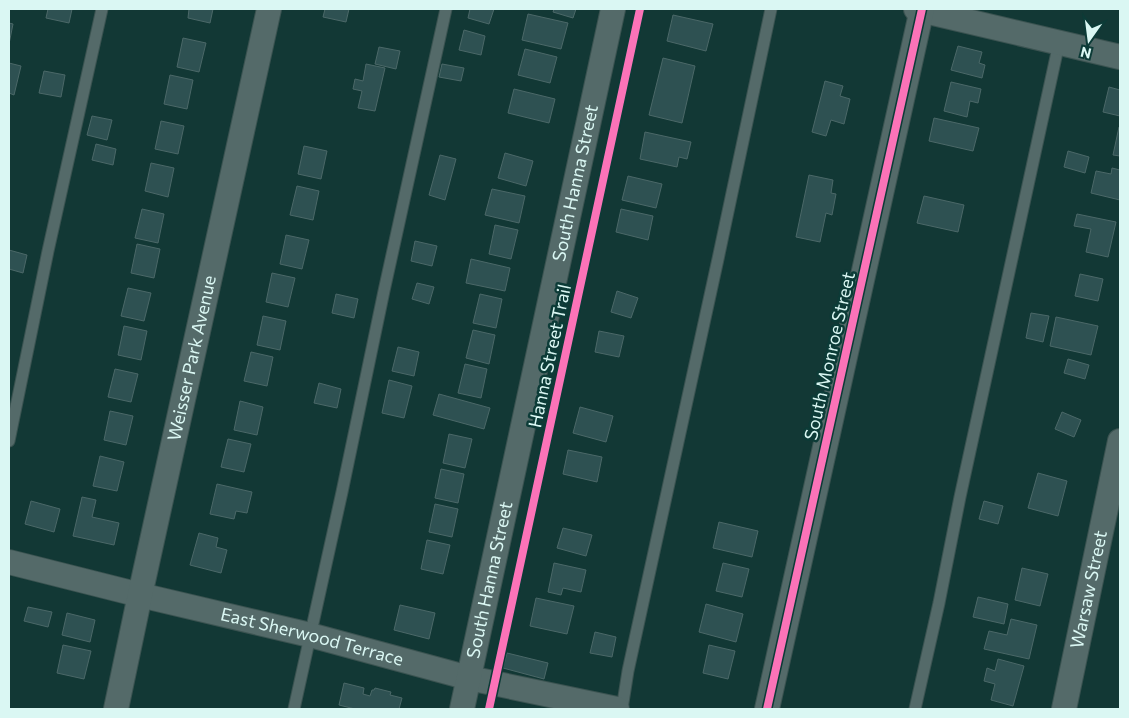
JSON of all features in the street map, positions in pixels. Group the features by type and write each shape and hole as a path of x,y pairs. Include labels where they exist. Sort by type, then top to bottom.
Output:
{"street":[{"name":"Weisser Park Avenue","path":"116,709 269,9"},
{"name":"South Hanna Street","path":"462,709 613,9"},
{"path":"920,9 1120,57"},
{"name":"South Monroe Street","path":"767,709 920,9"},
{"name":"Warsaw Street","path":"1064,709 1120,440"},
{"name":"East Sherwood Terrace","path":"9,562 140,595 310,634 469,678 617,709"}],"lane":[{"path":"9,441 50,242 102,9"},
{"path":"294,709 446,9"},
{"path":"622,709 630,662 718,259 770,9"},
{"path":"914,709 1059,43"}],"building":[{"path":"48,9 72,9 69,23 46,18"},
{"path":"189,9 213,9 210,23 188,18"},
{"path":"325,9 349,9 346,22 323,17"},
{"path":"470,9 494,9 489,24 468,18"},
{"path":"554,9 576,9 573,18 553,12"},
{"path":"528,14 568,23 561,49 522,40"},
{"path":"673,15 713,24 706,51 667,41"},
{"path":"9,23 13,24 9,44"},
{"path":"464,30 485,36 481,55 459,50"},
{"path":"183,38 206,43 199,72 177,67"},
{"path":"958,46 982,52 979,63 985,65 982,78 951,70"},
{"path":"379,47 400,51 396,69 375,64"},
{"path":"525,49 557,57 550,83 518,75"},
{"path":"663,58 695,66 682,123 649,115"},
{"path":"9,63 21,66 14,95 9,93"},
{"path":"366,64 385,68 375,111 358,108 362,91 353,89 355,79 363,81"},
{"path":"442,64 464,68 461,81 439,77"},
{"path":"44,71 65,75 61,97 39,93"},
{"path":"170,75 193,80 187,109 164,104"},
{"path":"825,81 843,86 840,96 850,99 844,124 831,120 826,136 812,132"},
{"path":"951,82 981,89 978,103 970,101 967,117 944,111"},
{"path":"1109,87 1120,90 1120,116 1103,112"},
{"path":"514,89 555,99 549,123 508,113"},
{"path":"92,116 112,120 107,140 87,135"},
{"path":"934,118 979,128 973,151 929,141"},
{"path":"161,121 184,126 178,154 155,149"},
{"path":"1120,127 1120,156 1113,155"},
{"path":"645,132 691,142 687,159 679,157 677,167 640,159"},
{"path":"96,144 116,149 113,165 92,160"},
{"path":"304,146 327,151 321,179 298,174"},
{"path":"1068,151 1089,157 1085,173 1064,167"},
{"path":"505,153 533,161 526,186 498,178"},
{"path":"440,155 456,159 445,200 429,195"},
{"path":"151,163 174,168 168,197 145,191"},
{"path":"1112,168 1120,170 1120,200 1091,193 1096,171 1111,174"},
{"path":"809,175 833,180 831,193 836,194 832,215 826,213 820,242 796,237"},
{"path":"628,176 662,184 656,208 622,200"},
{"path":"297,186 319,191 313,220 290,215"},
{"path":"492,189 525,196 519,223 485,215"},
{"path":"924,196 964,205 958,232 917,223"},
{"path":"142,209 164,214 158,243 135,238"},
{"path":"621,209 653,216 648,240 616,232"},
{"path":"1077,214 1116,222 1108,257 1086,252 1091,229 1074,226"},
{"path":"495,225 518,230 511,259 489,254"},
{"path":"286,235 309,240 302,269 280,264"},
{"path":"415,241 437,246 432,266 411,261"},
{"path":"137,244 160,249 154,278 131,273"},
{"path":"9,250 27,255 23,273 9,269"},
{"path":"471,259 510,268 505,291 466,283"},
{"path":"272,273 295,278 288,307 266,302"},
{"path":"1080,274 1103,279 1098,301 1075,296"},
{"path":"417,283 434,287 429,304 412,299"},
{"path":"128,288 151,293 144,321 121,316"},
{"path":"617,291 638,298 631,318 611,312"},
{"path":"336,294 358,299 354,318 332,313"},
{"path":"480,294 502,299 496,328 473,323"},
{"path":"1031,313 1049,316 1043,342 1026,338"},
{"path":"263,316 286,321 280,350 257,345"},
{"path":"1056,317 1098,326 1091,355 1050,346"},
{"path":"124,326 147,331 141,360 118,355"},
{"path":"473,330 495,335 489,364 466,358"},
{"path":"599,331 624,336 619,357 595,352"},
{"path":"398,347 419,352 414,376 392,371"},
{"path":"251,352 273,357 267,386 244,381"},
{"path":"1068,359 1089,365 1085,379 1064,373"},
{"path":"465,364 487,369 481,398 458,393"},
{"path":"115,369 138,374 131,402 108,397"},
{"path":"389,380 412,386 404,418 382,413"},
{"path":"319,383 341,389 337,408 314,403"},
{"path":"439,394 490,408 484,429 433,415"},
{"path":"240,401 263,407 257,435 234,430"},
{"path":"580,407 613,416 606,442 573,433"},
{"path":"110,411 133,416 126,445 104,440"},
{"path":"1062,412 1081,420 1074,437 1055,429"},
{"path":"449,434 472,439 465,468 443,463"},
{"path":"228,439 251,444 244,472 221,467"},
{"path":"568,450 602,457 597,482 563,474"},
{"path":"100,456 124,462 117,491 93,486"},
{"path":"441,469 464,474 458,503 435,498"},
{"path":"1038,473 1067,481 1058,516 1028,508"},
{"path":"217,484 252,492 247,513 236,511 234,519 210,514"},
{"path":"82,497 96,500 92,517 119,523 114,545 73,536"},
{"path":"31,501 60,509 54,532 25,524"},
{"path":"984,501 1003,506 998,524 979,519"},
{"path":"435,504 458,509 452,537 429,532"},
{"path":"719,522 758,531 752,557 713,548"},
{"path":"563,528 592,535 586,556 557,548"},
{"path":"199,533 218,538 216,547 227,550 221,573 190,565"},
{"path":"427,540 450,545 443,574 421,569"},
{"path":"554,563 586,570 581,592 563,588 561,595 548,592"},
{"path":"723,563 749,569 742,597 716,591"},
{"path":"1022,568 1048,574 1040,606 1015,600"},
{"path":"978,597 1008,604 1004,624 973,617"},
{"path":"536,598 574,606 567,634 530,626"},
{"path":"706,604 743,614 736,642 699,632"},
{"path":"400,605 435,613 429,639 394,630"},
{"path":"28,607 52,612 48,627 24,621"},
{"path":"67,613 95,620 90,642 62,635"},
{"path":"1011,619 1037,625 1029,659 984,649 989,631 1007,635"},
{"path":"595,632 616,637 612,657 590,653"},
{"path":"63,645 91,651 84,679 57,673"},
{"path":"709,645 735,651 728,679 703,673"},
{"path":"507,653 548,663 544,679 503,668"},
{"path":"998,659 1024,666 1013,706 991,700 995,684 984,681 987,668 995,671"},
{"path":"344,683 364,688 363,694 370,696 375,688 391,692 390,695 402,698 399,709 355,709 339,705"}],"cycle path":[{"name":"Hanna Street Trail","path":"489,709 640,9"},
{"path":"767,709 922,9"}]}
